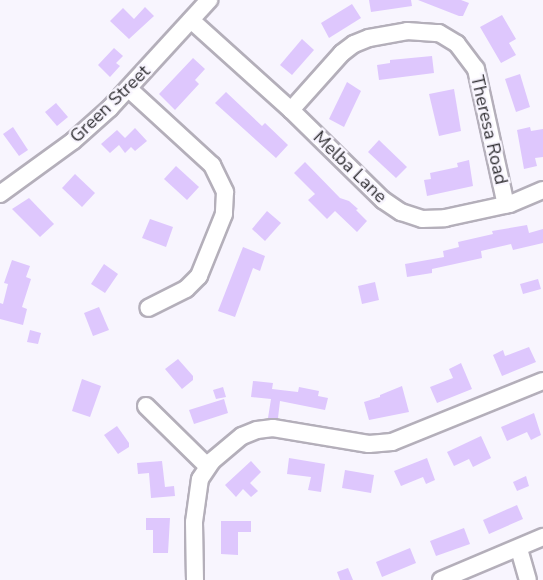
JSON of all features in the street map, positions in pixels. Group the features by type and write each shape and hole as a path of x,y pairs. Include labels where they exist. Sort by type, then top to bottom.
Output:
{"street":[{"name":"Green Street","path":"0,194 73,141 129,89 209,0"},
{"name":"Melba Lane","path":"191,20 291,110 383,200 401,212 415,218 437,219 506,205 543,190"},
{"name":"Theresa Road","path":"291,110 342,53 354,44 369,38 407,31 439,33 457,44 476,69 506,205"},
{"path":"129,89 212,165 225,192 222,221 200,276 186,289 148,308"},
{"path":"195,580 195,507 198,485 207,466 242,436 257,430 283,429 369,444 392,442 543,381"},
{"path":"146,406 207,466"},
{"path":"441,580 543,537"},
{"path":"519,549 528,580"}],"building":[{"path":"369,0 411,0 412,6 371,12"},
{"path":"418,0 461,0 469,3 463,16 459,16"},
{"path":"352,4 361,18 329,38 321,23"},
{"path":"145,7 154,16 129,39 110,21 123,8 134,19"},
{"path":"502,15 516,39 509,43 516,55 501,63 480,27"},
{"path":"302,39 314,50 292,75 280,65"},
{"path":"114,48 123,56 116,63 120,66 110,77 98,65"},
{"path":"432,56 434,73 379,80 377,65 390,63 390,60"},
{"path":"193,58 205,69 195,80 199,84 175,110 159,94"},
{"path":"520,74 530,107 516,112 505,79"},
{"path":"347,82 361,91 344,127 329,119"},
{"path":"454,89 461,131 439,136 429,94"},
{"path":"226,92 262,126 265,123 288,145 276,158 215,103"},
{"path":"56,103 68,117 57,126 45,112"},
{"path":"13,127 28,150 19,156 3,134"},
{"path":"530,127 531,131 543,129 543,157 535,158 537,166 524,169 517,130"},
{"path":"135,128 147,141 135,151 131,147 125,153 119,145 110,153 101,144 117,130 125,138"},
{"path":"379,140 407,167 396,178 368,152"},
{"path":"469,160 473,186 427,196 424,180 431,179 430,173 458,167 457,163"},
{"path":"305,162 340,198 349,201 358,209 356,210 367,221 357,232 335,211 327,219 308,200 315,194 294,173"},
{"path":"176,166 199,187 187,200 164,179"},
{"path":"75,174 95,193 82,207 62,188"},
{"path":"29,198 54,224 40,237 12,209"},
{"path":"267,211 281,223 265,241 252,229"},
{"path":"150,219 173,227 166,247 142,238"},
{"path":"527,225 529,233 543,229 543,243 513,250 511,244 481,251 482,258 432,269 432,273 407,277 405,264 444,257 443,251 459,247 458,242 493,234 492,231"},
{"path":"243,247 265,256 260,271 253,268 235,317 218,311"},
{"path":"12,260 30,266 26,277 31,279 22,307 27,309 23,325 0,319 0,303 3,304 8,284 4,283"},
{"path":"104,264 118,274 105,293 91,284"},
{"path":"538,279 541,289 523,294 520,284"},
{"path":"375,282 379,300 362,304 358,286"},
{"path":"99,307 109,330 93,336 84,313"},
{"path":"30,330 41,333 38,344 27,342"},
{"path":"529,347 536,362 502,376 493,355 503,350 505,356"},
{"path":"178,359 193,376 193,380 182,389 165,369"},
{"path":"461,363 472,389 437,403 430,387 453,378 449,369"},
{"path":"82,379 101,386 90,417 72,411"},
{"path":"253,381 273,383 272,389 298,392 299,387 319,391 318,396 328,398 325,410 280,401 278,418 268,418 271,399 251,397"},
{"path":"402,386 409,412 369,420 364,402"},
{"path":"223,387 226,397 216,399 213,390"},
{"path":"224,399 228,413 194,424 189,410"},
{"path":"534,413 541,435 531,440 527,432 507,441 501,427"},
{"path":"117,426 129,443 129,447 118,454 104,435"},
{"path":"481,436 491,458 473,467 469,459 454,466 447,452"},
{"path":"289,458 325,464 321,492 308,490 311,477 287,474"},
{"path":"427,458 435,480 426,484 423,477 401,486 394,471"},
{"path":"162,461 165,487 174,486 175,496 151,498 149,473 138,474 137,463"},
{"path":"251,461 261,472 250,483 258,491 251,497 243,489 236,497 225,485"},
{"path":"345,470 374,475 371,493 342,488"},
{"path":"526,476 529,486 517,491 513,482"},
{"path":"517,505 523,519 489,534 483,520"},
{"path":"146,518 170,518 168,553 153,553 153,530 146,530"},
{"path":"221,521 251,521 251,532 238,532 238,555 221,554"},
{"path":"464,528 470,544 436,556 430,541"},
{"path":"410,548 416,563 382,577 376,562"},
{"path":"348,568 353,580 340,580 337,572"}]}
